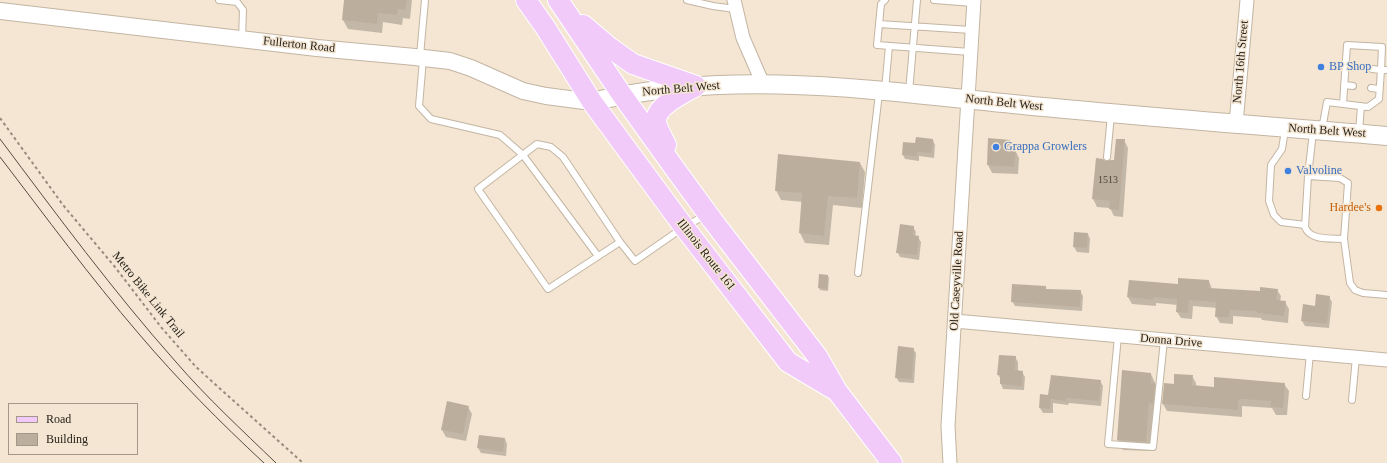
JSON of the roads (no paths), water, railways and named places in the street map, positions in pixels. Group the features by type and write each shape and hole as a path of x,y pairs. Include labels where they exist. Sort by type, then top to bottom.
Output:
{"main road":[{"path":"526,0 545,26 592,102"},
{"path":"562,5 609,47 633,64 696,86"},
{"path":"562,5 622,95"},
{"name":"North Belt West","path":"592,102 622,95 682,86 763,84 882,91 1112,114 1387,136"},
{"path":"675,169 656,121 659,110 666,104 696,86"},
{"name":"Illinois Route 161","path":"622,95 707,214 817,356 837,391 892,463"},
{"name":"Illinois Route 161","path":"592,102 684,227 788,362 837,391"}],"street":[{"name":"North 16th Street","path":"1236,124 1246,0"},
{"name":"Old Caseyville Road","path":"950,463 948,426 973,2"},
{"path":"735,5 743,38 763,84"},
{"name":"Fullerton Road","path":"0,10 317,48 421,57 450,62 471,68 523,91 546,96 592,102"},
{"name":"Donna Drive","path":"955,321 1387,360"}],"lane":[{"path":"219,0 237,2 243,10 242,39"},
{"path":"425,0 419,106 431,119 500,135 523,154 598,256"},
{"path":"689,0 713,6 735,5"},
{"path":"885,0 881,4 877,45 970,52"},
{"path":"909,94 917,0"},
{"path":"934,0 973,2"},
{"path":"879,24 971,30"},
{"path":"1343,104 1347,45 1382,47 1384,70 1379,88 1379,100 1368,107 1326,102 1308,176 1305,224 1307,232 1312,236 1344,239"},
{"path":"858,273 889,46"},
{"path":"1346,66 1355,67"},
{"path":"1372,69 1384,70"},
{"path":"1344,85 1353,86"},
{"path":"1371,88 1379,88"},
{"path":"1359,134 1361,106"},
{"path":"1108,157 1112,114"},
{"path":"1285,128 1282,149 1271,165 1269,201 1274,214 1281,222 1305,224"},
{"path":"620,242 548,289 478,189 537,144 551,147 563,157 620,242 635,261 684,227 707,214"},
{"path":"1308,176 1340,178 1348,183 1344,239 1350,283 1356,290 1363,293 1387,295"},
{"path":"1118,336 1108,444 1153,447 1164,340"},
{"path":"1306,396 1310,353"},
{"path":"1352,400 1356,357"}],"tram line":[{"path":"0,139 130,308 200,388 276,463"},
{"path":"0,157 86,269 139,334 169,368 231,432 264,463"}],"place":[{"name":"BP Shop","path":"1321,67"},
{"name":"Grappa Growlers","path":"996,147"},
{"name":"Valvoline","path":"1288,171"},
{"name":"Hardee's","path":"1379,208"}]}
